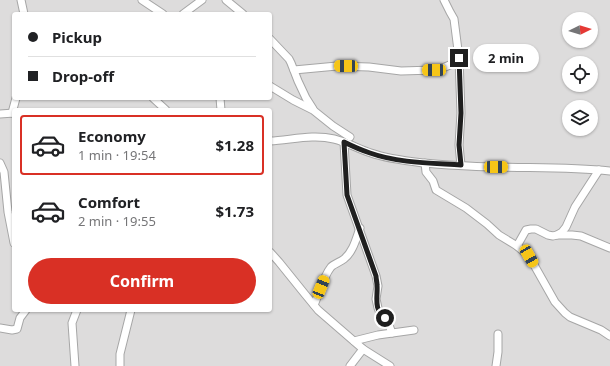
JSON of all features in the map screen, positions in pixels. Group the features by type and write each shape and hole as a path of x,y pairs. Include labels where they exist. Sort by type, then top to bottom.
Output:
{"street":[{"path":"21,0 24,12"},
{"path":"142,0 160,12"},
{"path":"186,12 202,0"},
{"path":"226,0 241,12"},
{"path":"444,0 454,19 459,58 461,113 459,145 461,165"},
{"path":"272,41 289,59 298,81 313,110"},
{"path":"294,70 336,66 369,67 401,71 434,70 452,64 459,58"},
{"path":"272,87 292,100 313,110 350,137"},
{"path":"155,100 164,108"},
{"path":"0,114 12,113"},
{"path":"272,141 311,137 333,139 370,153 400,160 425,163 600,170 610,172"},
{"path":"344,142 347,176 346,190 376,276 378,286 376,299 378,308 380,313 389,323 392,333"},
{"path":"0,163 4,172 12,232"},
{"path":"425,163 426,172 433,181 436,190 466,208 529,256 555,302 565,313 601,330 610,336"},
{"path":"557,235 566,227 575,207 600,170"},
{"path":"0,201 12,215"},
{"path":"314,305 326,274 331,267 348,255 352,249 360,228"},
{"path":"517,246 526,230 536,229 548,235 581,236 610,248"},
{"path":"272,254 318,310 363,349 390,366"},
{"path":"0,328 12,330 17,329 20,318 24,312"},
{"path":"75,366 72,324 76,312"},
{"path":"120,366 120,354 130,312"},
{"path":"354,341 378,334 414,330"},
{"path":"496,366 498,334"},
{"path":"350,366 363,349"}],"shaded area":[{"path":"0,0 610,0 610,366 0,366"}],"route":[{"path":"385,318 379,311 376,299 378,286 376,276 347,195 344,142 370,153 400,160 461,165 459,145 461,113 459,58"}]}
